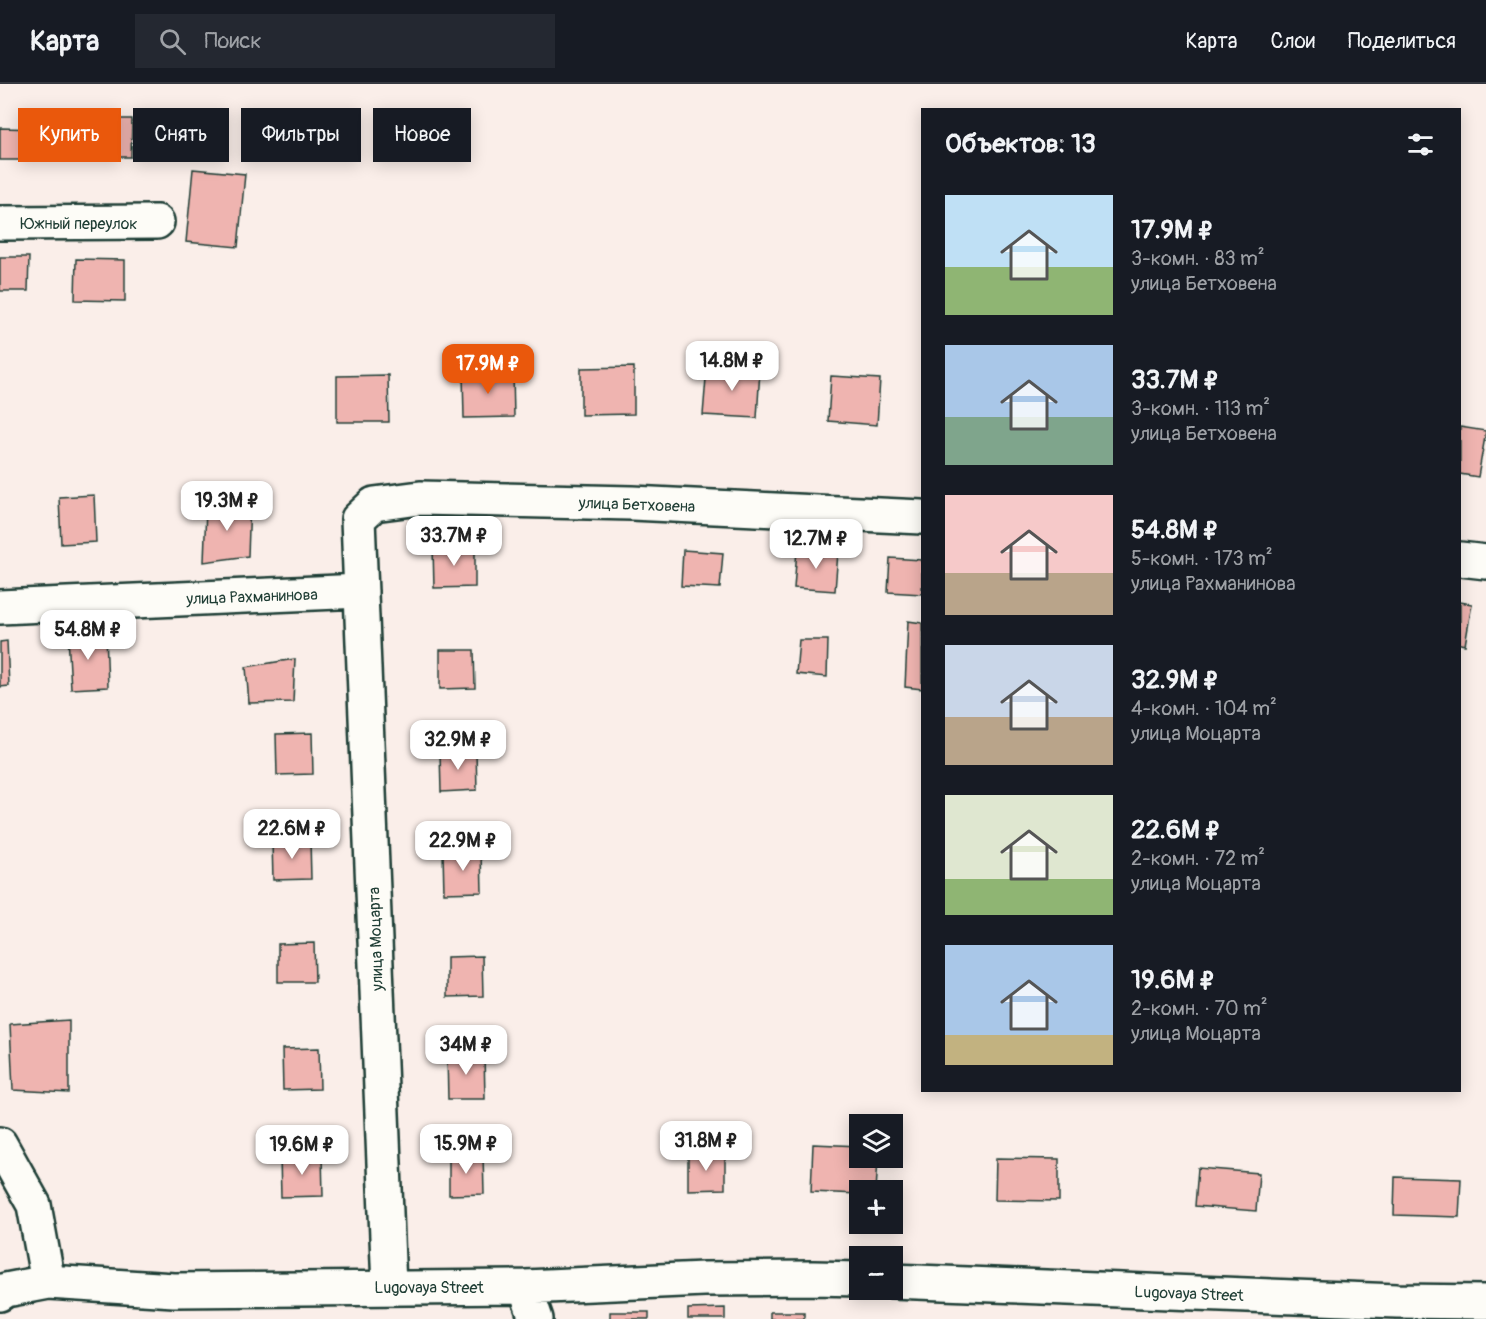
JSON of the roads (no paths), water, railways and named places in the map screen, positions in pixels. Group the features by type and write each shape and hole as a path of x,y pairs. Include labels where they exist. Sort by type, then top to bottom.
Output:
{"street":[{"name":"Южный переулок","path":"0,223 158,222"},
{"name":"улица Бетховена","path":"358,519 374,504 420,498 632,503 921,517"},
{"name":"улица Моцарта","path":"358,519 389,1287"},
{"path":"1461,559 1486,562"},
{"name":"улица Рахманинова","path":"0,607 361,591"},
{"path":"0,1144 34,1205 48,1282"},
{"name":"Lugovaya Street","path":"0,1294 6,1290 48,1282 174,1290 525,1287 704,1279 849,1279"},
{"name":"Lugovaya Street","path":"903,1282 1399,1310 1486,1302"},
{"path":"525,1287 536,1319"}]}
